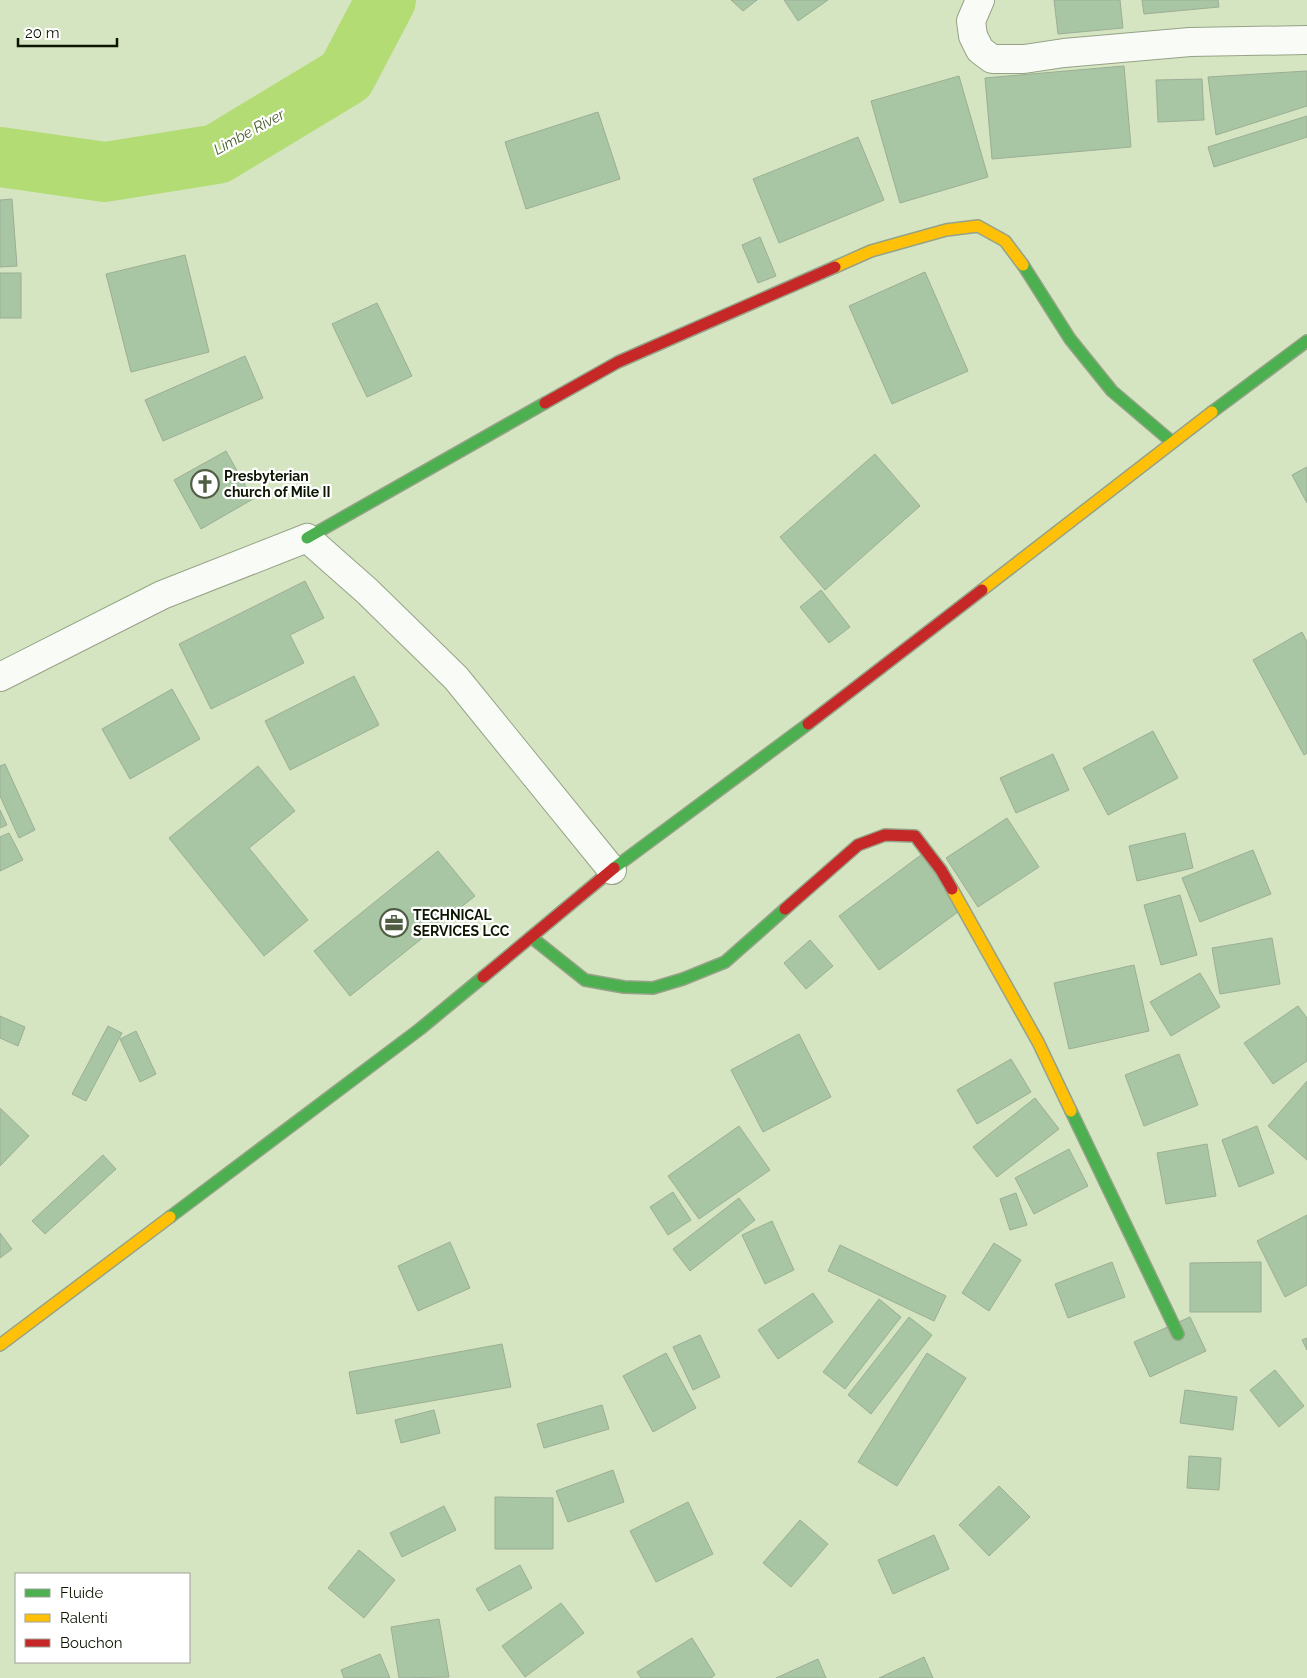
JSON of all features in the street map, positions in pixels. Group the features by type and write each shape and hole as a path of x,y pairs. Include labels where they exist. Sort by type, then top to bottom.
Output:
{"main road":[{"path":"307,538 618,362 871,250 946,230 978,226 1005,241 1070,339 1112,391 1172,442"},
{"path":"0,1345 420,1028 612,870 847,695 1172,442 1307,341"},
{"path":"531,937 585,980 624,987 653,988 683,979 725,962 858,844 879,835 900,834 915,836 941,870 1038,1042 1178,1334"}],"street":[{"path":"980,0 972,21 973,36 980,50 992,59 1024,59 1064,53 1190,42 1307,40"},
{"path":"0,677 162,596 307,538 367,591 456,678 612,870"}],"building":[{"path":"731,0 757,0 743,11"},
{"path":"784,0 828,0 798,21"},
{"path":"1054,0 1120,0 1123,28 1058,34"},
{"path":"1142,0 1218,0 1219,7 1144,14"},
{"path":"1124,66 1131,147 992,159 985,78"},
{"path":"1307,71 1307,106 1216,135 1208,77"},
{"path":"959,76 988,177 900,203 871,101"},
{"path":"1202,79 1204,120 1158,122 1156,80"},
{"path":"598,112 620,179 526,209 505,142"},
{"path":"1307,116 1307,137 1214,167 1208,147"},
{"path":"858,137 884,200 779,243 753,179"},
{"path":"12,199 17,266 0,267 0,200"},
{"path":"760,237 776,276 758,283 742,245"},
{"path":"185,255 209,352 131,372 106,274"},
{"path":"925,272 968,371 892,404 849,306"},
{"path":"0,273 21,273 21,318 0,318"},
{"path":"377,303 412,376 367,397 332,324"},
{"path":"245,356 263,398 163,441 145,400"},
{"path":"226,451 253,499 201,529 174,480"},
{"path":"875,454 920,506 825,590 780,537"},
{"path":"1307,467 1307,503 1292,475"},
{"path":"305,581 324,618 290,635 304,663 211,709 179,644"},
{"path":"821,590 850,627 829,643 800,607"},
{"path":"1302,632 1307,642 1307,753 1304,755 1253,660"},
{"path":"354,676 379,725 290,770 265,721"},
{"path":"172,689 200,739 130,779 102,729"},
{"path":"1153,731 1178,778 1108,815 1083,768"},
{"path":"1053,754 1069,790 1016,813 1000,778"},
{"path":"5,764 35,830 19,838 0,796 0,766"},
{"path":"258,766 295,811 249,848 308,920 264,956 169,838"},
{"path":"0,810 7,825 0,828"},
{"path":"1007,818 1039,867 978,907 946,858"},
{"path":"9,833 23,860 0,871 0,837"},
{"path":"1185,833 1193,868 1137,881 1129,846"},
{"path":"1253,850 1271,894 1200,922 1182,878"},
{"name":"TECHNICAL SERVICES LCC","path":"438,851 475,896 350,996 314,951"},
{"path":"925,852 966,906 879,970 839,916"},
{"path":"1180,895 1197,955 1161,965 1144,905"},
{"path":"1272,938 1280,984 1220,994 1212,948"},
{"path":"810,940 833,966 806,989 784,963"},
{"path":"1134,965 1149,1031 1069,1049 1054,983"},
{"path":"1200,973 1220,1007 1171,1036 1150,1002"},
{"path":"1298,1006 1307,1018 1307,1061 1273,1084 1244,1043"},
{"path":"0,1016 25,1027 18,1046 0,1038"},
{"path":"108,1026 122,1033 86,1101 72,1094"},
{"path":"136,1031 156,1074 140,1082 120,1039"},
{"path":"799,1034 831,1097 763,1132 731,1070"},
{"path":"1179,1054 1198,1105 1144,1126 1125,1075"},
{"path":"1011,1059 1031,1092 977,1124 957,1090"},
{"path":"1307,1081 1307,1160 1268,1126"},
{"path":"1035,1098 1059,1129 997,1177 973,1147"},
{"path":"0,1108 29,1136 0,1166"},
{"path":"739,1126 770,1170 699,1219 668,1176"},
{"path":"1257,1126 1274,1173 1239,1187 1222,1140"},
{"path":"1207,1144 1216,1196 1166,1204 1157,1153"},
{"path":"1069,1149 1088,1186 1034,1214 1015,1178"},
{"path":"103,1155 116,1169 45,1234 32,1221"},
{"path":"673,1192 691,1220 668,1235 650,1207"},
{"path":"1016,1193 1027,1225 1010,1230 1000,1199"},
{"path":"739,1198 755,1220 690,1271 673,1249"},
{"path":"1307,1215 1307,1285 1285,1297 1257,1241"},
{"path":"772,1221 794,1270 765,1284 742,1235"},
{"path":"0,1233 12,1249 0,1258"},
{"path":"450,1242 470,1288 418,1311 398,1266"},
{"path":"994,1243 1021,1260 989,1311 962,1293"},
{"path":"840,1245 946,1296 934,1321 828,1271"},
{"path":"1112,1262 1125,1297 1068,1318 1055,1284"},
{"path":"1261,1262 1261,1312 1190,1312 1190,1263"},
{"path":"813,1293 833,1322 778,1359 758,1330"},
{"path":"879,1299 901,1317 845,1389 823,1372"},
{"path":"909,1317 932,1335 871,1414 848,1395"},
{"path":"1190,1317 1206,1351 1150,1377 1134,1342"},
{"path":"700,1335 720,1377 693,1390 673,1347"},
{"path":"1307,1338 1307,1350 1302,1340"},
{"path":"502,1344 511,1387 357,1414 349,1372"},
{"path":"666,1353 696,1408 653,1432 623,1376"},
{"path":"927,1353 966,1378 897,1486 858,1462"},
{"path":"1275,1370 1304,1406 1279,1427 1250,1390"},
{"path":"1185,1390 1237,1397 1233,1430 1180,1423"},
{"path":"602,1405 609,1429 544,1448 537,1424"},
{"path":"434,1410 440,1433 401,1443 395,1420"},
{"path":"1189,1456 1221,1458 1219,1490 1187,1488"},
{"path":"613,1470 624,1502 568,1522 556,1491"},
{"path":"999,1486 1030,1517 989,1556 959,1525"},
{"path":"495,1497 553,1498 553,1549 495,1549"},
{"path":"688,1502 713,1554 656,1582 630,1531"},
{"path":"444,1506 456,1530 402,1557 390,1533"},
{"path":"800,1520 828,1544 791,1587 763,1563"},
{"path":"934,1535 949,1569 893,1594 878,1560"},
{"path":"359,1550 395,1580 364,1618 328,1588"},
{"path":"520,1565 532,1588 489,1611 476,1589"},
{"path":"561,1603 584,1633 525,1677 502,1646"},
{"path":"439,1619 449,1677 399,1678 391,1627"},
{"path":"692,1638 715,1675 711,1678 641,1678 637,1672"},
{"path":"380,1654 390,1678 344,1678 341,1670"},
{"path":"924,1657 933,1678 879,1678"},
{"path":"818,1659 826,1678 776,1678"}],"waterway":[{"name":"Limbe River","path":"0,157 105,172 217,154 346,76 386,0"}],"traffic: fast":[{"path":"1023,265 1070,339 1112,391 1172,442"},
{"path":"1212,412 1307,341"},
{"path":"307,538 545,403"},
{"path":"614,868 808,724"},
{"path":"531,937 585,980 624,987 653,988 683,979 725,962 785,909"},
{"path":"170,1217 420,1029 483,977"},
{"path":"1071,1111 1178,1334"}],"traffic: slow":[{"path":"835,267 871,251 946,230 978,226 1005,241 1023,265"},
{"path":"982,590 1212,412"},
{"path":"952,889 1038,1042 1071,1111"},
{"path":"0,1345 170,1217"}],"traffic: jam":[{"path":"545,403 618,362 835,267"},
{"path":"808,724 982,590"},
{"path":"785,909 858,845 885,835 915,836 941,870 952,889"},
{"path":"483,977 614,868"}],"place":[{"name":"Presbyterian church of Mile II","path":"205,484"},
{"name":"TECHNICAL SERVICES LCC","path":"394,923"}]}
